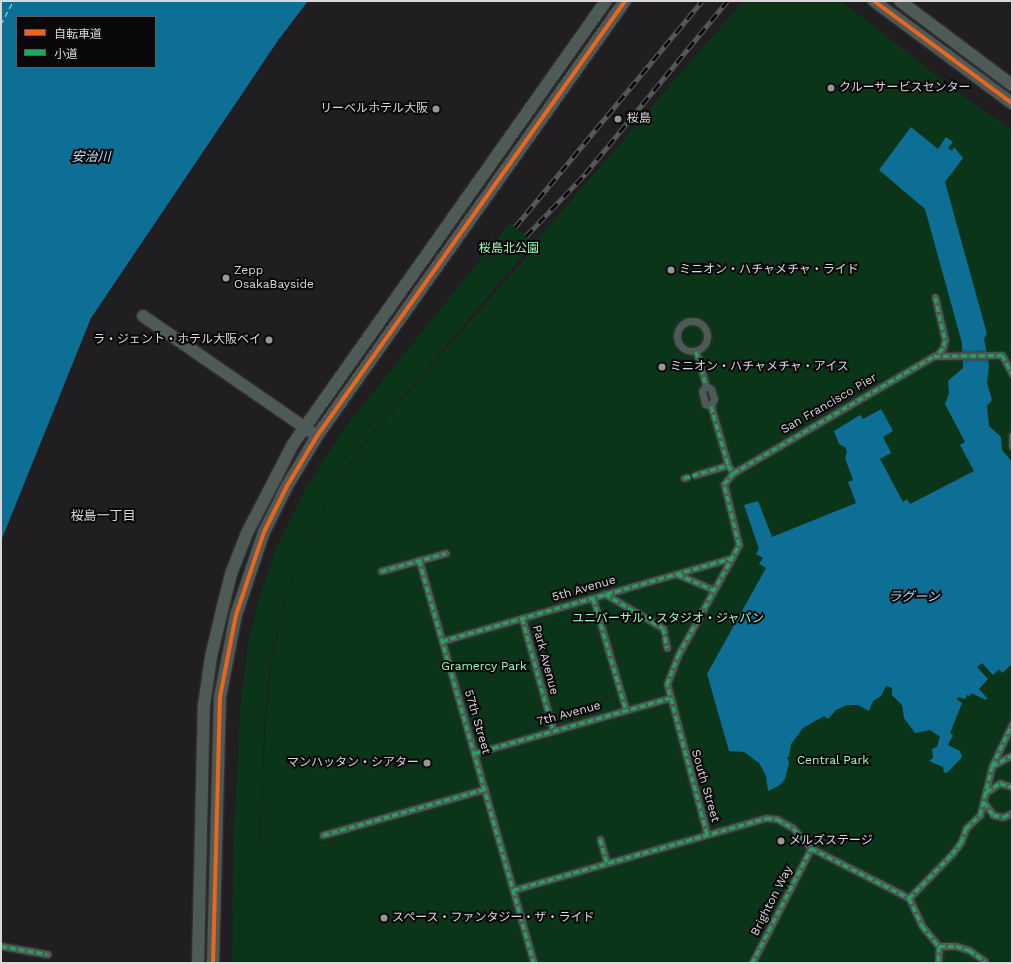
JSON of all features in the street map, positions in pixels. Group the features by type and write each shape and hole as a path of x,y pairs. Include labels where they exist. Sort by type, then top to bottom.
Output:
{"street":[{"path":"198,963 204,705 211,657 231,574 247,533 274,476 304,427 606,1"},
{"path":"212,963 218,725 228,647 246,578 264,532 287,486 317,436 625,1"},
{"path":"874,1 1012,103"},
{"path":"900,1 1012,85 1001,96"},
{"path":"934,296 945,340 943,348 937,355"},
{"path":"143,316 317,436"},
{"path":"688,322 698,322 707,335 705,344 696,351 683,347 678,338 680,328 688,322"},
{"path":"696,351 706,386 711,389 714,399 711,406 728,464 733,473"},
{"path":"937,355 1002,355 1012,374"},
{"name":"San Francisco Pier","path":"733,473 937,355"},
{"path":"1012,435 1012,446"},
{"path":"695,475 728,464"},
{"name":"South Street","path":"733,473 724,484 724,489 739,545 668,677 669,698 707,834 771,818 793,828 811,848 909,898"},
{"path":"381,571 446,553"},
{"name":"5th Avenue","path":"442,641 732,558"},
{"name":"57th Street","path":"419,560 534,963"},
{"path":"677,574 714,590"},
{"path":"605,594 663,628 667,648"},
{"path":"593,598 626,710"},
{"name":"Park Avenue","path":"522,618 553,730"},
{"name":"7th Avenue","path":"475,753 669,698"},
{"path":"938,963 939,946 922,926 909,898 952,854 962,842 966,828 980,815 992,766 1012,724"},
{"path":"992,766 1012,755"},
{"path":"986,792 1000,783 1012,787"},
{"path":"323,835 485,789"},
{"path":"984,802 993,815 1003,817 1012,814"},
{"path":"513,890 707,834"},
{"path":"600,839 607,863"},
{"name":"Brighton Way","path":"752,963 811,848"},
{"path":"1,946 47,954"},
{"path":"939,946 956,946 969,950 985,961"}],"green space":[{"name":"ユニバーサル・スタジオ・ジャパン","path":"743,1 841,1 975,105 1012,130 1012,963 232,963 233,853 240,709 248,644 258,601 277,547 306,489 343,430 510,223 534,242 362,445 332,492 299,562 333,491 363,446 529,254 527,252","holes":["299,562 283,609 273,654 266,712 259,867 265,712 272,654 282,609"]}],"water":[{"name":"安治川","path":"1,1 308,1 279,39 91,318 1,541"},
{"name":"ラグーン","path":"911,127 938,149 946,137 953,142 948,148 952,151 954,147 963,158 945,182 987,334 984,338 989,366 987,383 992,400 987,406 989,426 1001,437 1002,450 1012,462 1012,664 1002,673 999,669 993,675 982,663 977,667 988,679 979,689 987,698 986,700 971,693 970,696 967,695 965,699 958,697 957,700 962,703 950,733 953,735 948,745 960,751 962,757 948,772 944,773 943,767 929,761 933,758 932,749 937,747 940,737 930,730 915,733 904,718 902,705 892,695 892,688 886,686 881,696 873,701 869,711 858,705 847,705 836,710 828,719 824,716 803,728 791,744 789,757 787,757 789,763 785,779 780,785 768,791 766,776 759,763 744,752 729,751 707,674 766,568 759,564 763,558 756,554 759,549 744,505 758,501 772,537 856,503 848,482 853,480 845,458 847,452 845,447 839,444 834,431 860,415 863,419 881,409 893,431 883,437 891,453 880,459 903,502 907,499 910,504 974,471 960,445 965,442 945,404 949,393 948,381 963,368 962,343 925,209 879,170"}],"ferry route":[{"path":"1,24 13,1"}],"railway":[{"path":"515,227 702,1"},
{"path":"526,236 585,174 727,1"}],"marked path":[{"path":"935,297 945,340 943,348 937,355"},
{"path":"696,351 706,386"},
{"path":"707,834 667,684 678,655 739,545 724,484 733,473 934,356 1002,355 1012,374"},
{"path":"711,406 728,465 733,473"},
{"path":"1012,435 1012,446"},
{"path":"684,478 728,465"},
{"path":"381,571 446,553"},
{"path":"442,641 732,558"},
{"path":"419,560 534,963"},
{"path":"677,574 714,590"},
{"path":"605,594 663,628 667,648"},
{"path":"593,598 626,710"},
{"path":"522,618 553,730"},
{"path":"475,753 669,698"},
{"path":"909,898 952,854 961,842 966,828 980,815 992,766 1012,724"},
{"path":"992,766 1012,755"},
{"path":"986,792 1000,783 1012,787"},
{"path":"323,835 485,789"},
{"path":"984,802 993,815 1003,817 1012,813"},
{"path":"513,890 766,818 777,819 793,828 811,848 909,898"},
{"path":"600,839 607,863"},
{"path":"752,963 811,848"},
{"path":"909,898 922,926 939,946 938,963"},
{"path":"1,946 47,954"},
{"path":"939,946 956,946 969,950 985,961"}],"cycle path":[{"path":"213,963 220,697 236,615 264,532 287,486 317,436 625,1"},
{"path":"874,1 1012,103"}],"place":[{"name":"クルーサービスセンター","path":"831,88"},
{"name":"リーベルホテル大阪","path":"436,109"},
{"name":"桜島","path":"618,119"},
{"name":"ミニオン・ハチャメチャ・ライド","path":"671,270"},
{"name":"Zepp OsakaBayside","path":"226,278"},
{"name":"ラ・ジェント・ホテル大阪ベイ","path":"269,340"},
{"name":"ミニオン・ハチャメチャ・アイス","path":"662,367"},
{"name":"マンハッタン・シアター","path":"427,763"},
{"name":"メルズステージ","path":"781,841"},
{"name":"スペース・ファンタジー・ザ・ライド","path":"384,918"}],"district":[{"name":"桜島一丁目","path":"103,516"}],"park label":[{"name":"桜島北公園","path":"509,249"},
{"name":"Gramercy Park","path":"484,667"},
{"name":"Central Park","path":"833,761"}]}
